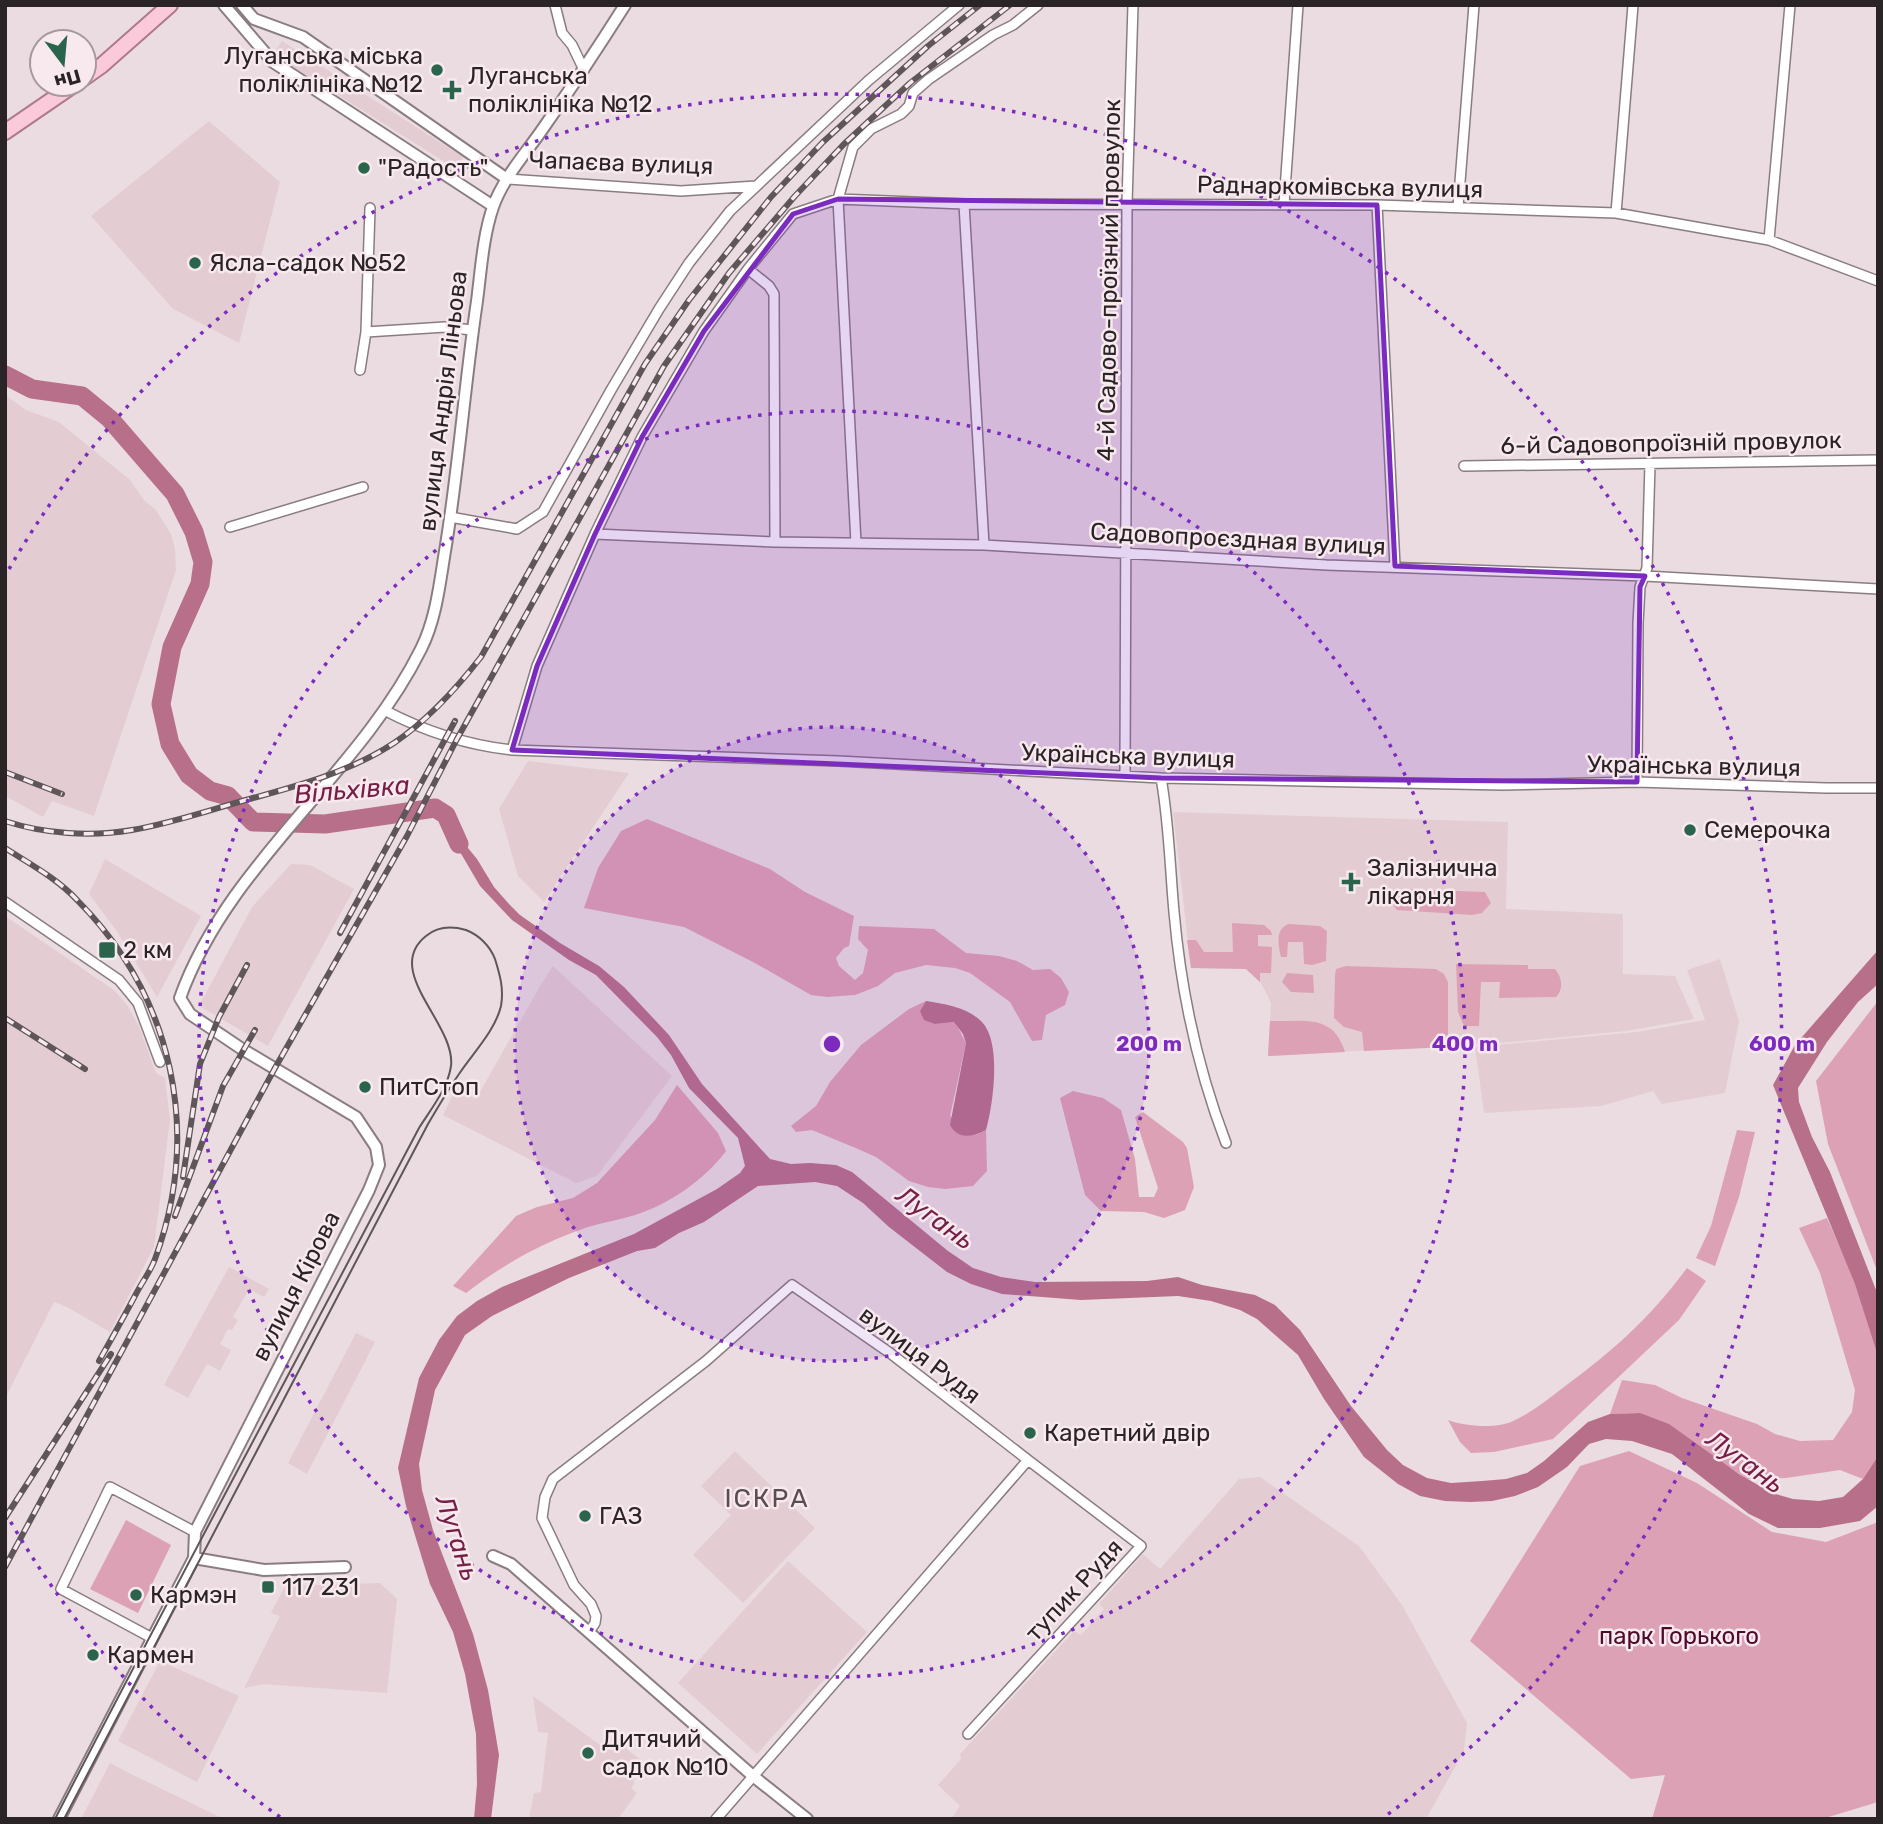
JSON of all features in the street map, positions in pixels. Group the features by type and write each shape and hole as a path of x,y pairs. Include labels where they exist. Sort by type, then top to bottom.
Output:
{"main road":[{"path":"98,68 170,5"},
{"path":"5,132 55,98"}],"street":[{"path":"224,5 273,62 289,74 493,206"},
{"name":"Чапаєва вулиця","path":"242,5 254,19 303,37 508,179 681,191 756,186"},
{"path":"555,5 562,33 572,45 584,70"},
{"name":"вулиця Андрія Ліньова","path":"269,853 309,803 341,769 384,710 422,648 436,605 450,517 472,330 493,206 508,179 584,70 625,5"},
{"path":"450,517 517,528 543,512 611,390 674,286 730,211 869,80 949,9 959,5"},
{"path":"856,543 838,199 853,147 871,129 901,114 909,106 913,93 929,79 993,35 1013,25 1038,5"},
{"name":"4-й Садово-проїзний провулок","path":"1125,776 1127,203 1133,5"},
{"path":"1284,204 1298,5"},
{"path":"1458,207 1474,5"},
{"path":"1616,213 1633,5"},
{"path":"1769,240 1790,5"},
{"name":"Раднаркомівська вулиця","path":"748,269 793,214 838,199 964,204 1377,205 1616,213 1769,240 1878,281"},
{"path":"964,204 984,545"},
{"path":"1377,205 1395,566"},
{"path":"360,370 366,332 370,208"},
{"path":"512,750 537,666 595,534 642,437 704,331 748,269 775,294 775,542"},
{"path":"366,332 445,327 472,330"},
{"name":"6-й Садовопроїзній провулок","path":"1464,466 1878,460"},
{"path":"1637,782 1638,623 1640,587 1645,576 1650,464"},
{"path":"230,527 363,487"},
{"name":"Садовопроєздная вулиця","path":"595,534 775,542 984,545 1878,589"},
{"name":"Українська вулиця","path":"384,710 416,727 480,747 512,750 838,761 1161,778 1502,785 1637,782 1878,788"},
{"path":"1161,778 1166,803 1174,915 1185,999 1214,1111 1226,1143"},
{"name":"вулиця Кірова","path":"59,1819 194,1558 194,1532 363,1202 379,1165 376,1147 356,1117 197,1020 180,998 189,973 221,915 269,853"},
{"path":"5,902 119,980 138,1003 160,1062"},
{"name":"вулиця Рудя","path":"589,1632 596,1616 591,1604 574,1585 542,1518 545,1497 552,1479 705,1361 792,1285 890,1353 1028,1460"},
{"path":"716,1819 1028,1460"},
{"name":"тупик Рудя","path":"968,1734 1141,1546 1028,1460"},
{"path":"152,1638 61,1589 110,1487 194,1532"},
{"path":"493,1556 510,1564 753,1776 807,1819"},
{"path":"194,1558 264,1570 345,1567"}],"highlighted area":[{"path":"838,199 1377,205 1395,566 1645,576 1640,587 1637,782 1161,778 512,750 537,666 595,534 642,437 704,331 793,214"}],"shaded area":[{"path":"282,41 463,157 456,169 273,54"},
{"name":"Ясла-садок №52","path":"209,121 280,182 239,343 173,309 91,216"},
{"path":"5,395 26,410 59,422 130,480 144,500 156,510 171,534 175,549 176,570 94,816 52,801 43,817 5,798"},
{"path":"528,761 629,773 544,902 518,876 499,809"},
{"path":"1173,812 1508,822 1506,909 1623,914 1623,974 1675,976 1694,1019 1626,1031 1511,1042 1268,1056 1271,1003 1261,983 1246,969 1191,968"},
{"path":"452,821 459,837 509,904 520,915 599,966 624,987 669,1035 702,1084 770,1159 791,1164 836,1165 852,1172 948,1251 973,1268 1001,1277 1035,1282 1147,1281 1178,1277 1202,1285 1255,1295 1275,1305 1300,1330 1351,1406 1387,1450 1403,1465 1427,1478 1451,1483 1506,1479 1527,1473 1588,1422 1610,1414 1640,1413 1669,1424 1739,1474 1772,1493 1793,1499 1819,1501 1843,1497 1863,1479 1878,1456 1878,1506 1860,1521 1820,1528 1778,1528 1749,1514 1672,1454 1632,1441 1606,1439 1589,1444 1567,1467 1538,1487 1515,1496 1471,1502 1420,1496 1398,1484 1364,1457 1298,1355 1257,1319 1240,1310 1211,1301 1178,1296 1081,1300 1002,1294 971,1284 947,1272 863,1203 837,1186 815,1182 758,1186 704,1222 655,1248 637,1251 569,1278 492,1316 465,1335 435,1390 419,1464 422,1490 433,1530 473,1634 488,1690 499,1755 491,1819 474,1819 477,1784 476,1734 465,1674 453,1632 430,1584 406,1506 398,1468 419,1378 439,1340 457,1316 477,1301 502,1287 634,1234 717,1189 740,1173 745,1166 738,1138 689,1088 671,1055 657,1037 596,975 569,960 512,920 480,886 443,823"},
{"path":"105,859 201,916 157,997 116,930 89,894"},
{"path":"291,864 310,865 354,889 268,1046 199,1006 252,907"},
{"path":"5,916 114,990 127,1005 139,1026 156,1073 165,1078 170,1120 154,1247 110,1332 54,1302 5,1399"},
{"path":"1878,950 1878,984 1858,1002 1827,1042 1798,1088 1799,1102 1812,1137 1830,1172 1878,1295 1878,1356 1855,1284 1773,1085 1795,1045"},
{"path":"1720,959 1739,1021 1725,1093 1662,1104 1653,1091 1601,1106 1484,1113 1475,1047 1637,1032 1705,1020 1687,970"},
{"path":"553,966 672,1076 597,1176 576,1183 443,1115 456,1088 476,1099"},
{"path":"926,1001 956,1007 970,1013 982,1022 988,1032 992,1044 994,1074 986,1130 961,1135 950,1125 966,1043 954,1022 935,1024 924,1020 920,1011"},
{"path":"229,1267 269,1289 264,1297 249,1289 233,1317 238,1320 232,1330 228,1329 220,1344 231,1350 220,1371 207,1364 188,1398 164,1385"},
{"path":"356,1333 375,1342 307,1474 288,1463"},
{"path":"735,1451 815,1528 743,1603 693,1555 731,1515 701,1486"},
{"path":"1260,1477 1359,1546 1402,1605 1467,1723 1464,1751 1426,1819 951,1819 960,1806 938,1785 961,1759 960,1754 1074,1631 1081,1635 1104,1609 1099,1604 1143,1554 1160,1569 1239,1479"},
{"path":"788,1561 867,1632 757,1754 678,1683"},
{"path":"380,1583 397,1599 387,1693 263,1684 244,1688 280,1616 271,1613 285,1586"},
{"path":"160,1661 239,1696 197,1782 118,1741"},
{"name":"Дитячий садок №10","path":"533,1696 600,1745 609,1735 651,1768 633,1771 634,1784 631,1788 637,1793 618,1819 529,1819 534,1793 541,1792 548,1733 538,1732"},
{"path":"110,1763 131,1774 224,1819 81,1819"}],"green space":[{"path":"647,819 770,869 805,892 854,916 849,946 836,958 839,966 855,980 863,973 868,950 858,939 859,926 934,929 966,953 999,956 1017,961 1033,970 1050,969 1061,978 1069,992 1065,1005 1046,1015 1042,1040 1032,1041 1010,1002 970,973 955,968 926,965 895,973 878,986 855,995 811,995 684,927 584,908 598,868 621,831"},
{"path":"1403,889 1485,892 1491,903 1482,913 1472,915 1397,910 1393,905 1393,898"},
{"path":"1232,923 1264,925 1271,931 1272,935 1258,935 1258,946 1272,947 1271,973 1260,973 1260,982 1246,969 1191,968 1187,940 1196,940 1204,952 1233,952"},
{"path":"1289,924 1320,926 1327,931 1326,961 1304,964 1303,942 1288,942 1287,957 1281,957 1280,933 1281,929"},
{"path":"1456,964 1528,965 1528,969 1555,969 1561,979 1561,987 1556,997 1499,998 1500,982 1481,982 1479,1026 1464,1026 1458,1012"},
{"path":"1346,966 1436,969 1444,974 1448,982 1448,1047 1364,1051 1362,1032 1344,1027 1334,1018 1336,969"},
{"path":"1287,973 1313,975 1314,993 1291,992 1282,982"},
{"path":"926,1001 920,1011 935,1024 955,1022 966,1043 950,1116 976,1135 986,1130 987,1171 973,1186 945,1189 909,1181 876,1157 812,1130 796,1132 791,1126 816,1106 830,1082 861,1045 909,1009"},
{"path":"1878,1001 1878,1273 1828,1144 1816,1081"},
{"path":"1270,1021 1306,1021 1325,1025 1340,1040 1345,1052 1268,1056"},
{"path":"677,1085 718,1133 726,1151 707,1172 673,1198 635,1215 588,1227 554,1240 510,1263 466,1293 453,1286 516,1216 537,1207 573,1198 597,1183 655,1120"},
{"path":"1073,1091 1103,1098 1121,1110 1135,1159 1139,1197 1154,1197 1158,1188 1135,1117 1143,1112 1183,1142 1187,1148 1194,1187 1185,1210 1164,1218 1144,1212 1101,1211 1085,1195 1060,1098"},
{"path":"1737,1130 1755,1132 1739,1197 1715,1266 1696,1258 1711,1226"},
{"path":"1827,1218 1857,1285 1878,1355 1878,1456 1863,1479 1840,1470 1786,1478 1748,1479 1640,1413 1610,1414 1622,1380 1655,1385 1682,1398 1757,1424 1775,1434 1800,1441 1833,1440 1852,1412 1855,1390 1820,1273 1799,1228"},
{"path":"1687,1268 1706,1281 1679,1320 1553,1439 1494,1452 1471,1453 1460,1442 1448,1420 1488,1426 1511,1422 1532,1411 1599,1360 1630,1332"},
{"name":"парк Горького","path":"1629,1451 1697,1483 1772,1532 1826,1542 1878,1522 1878,1802 1822,1819 1652,1819 1665,1775 1631,1779 1470,1641 1580,1466"},
{"path":"126,1520 171,1545 138,1613 90,1589"}],"waterway":[{"name":"Вільхівка","path":"5,375 32,389 82,396 110,419 175,494 194,532 203,562 200,584 172,647 161,704 170,744 189,775 210,791 228,796 253,822 325,824 435,808 446,815 459,844"}],"tram line":[{"path":"55,1819 419,1128 446,1082 451,1066 450,1050 416,981 412,965 415,950 426,936 440,929 456,928 471,932 487,945 495,959 502,988 498,1015 489,1033 428,1124 64,1819"}],"railway":[{"path":"5,821 36,829 84,834 158,825 337,772 394,743 430,714 481,657 645,364 689,300 771,197 823,142 928,46 980,5"},
{"path":"5,1567 275,1068 407,836 457,739 664,366 729,273 844,144 910,83 1010,5"},
{"path":"340,933 455,721"},
{"path":"5,772 62,794"},
{"path":"5,848 62,886 111,939 137,980 157,1023 170,1068 176,1115 176,1163 169,1211 153,1263 99,1361"},
{"path":"183,1177 200,1064 219,1017 247,965"},
{"path":"5,1018 85,1069"},
{"path":"175,1216 223,1086 255,1030"},
{"path":"5,1518 111,1354"}],"place":[{"name":"Луганська міська поліклініка №12","path":"437,70"},
{"name":"Луганська поліклініка №12","path":"452,90"},
{"name":"\"Радость\"","path":"364,168"},
{"name":"Ясла-садок №52","path":"195,263"},
{"name":"Семерочка","path":"1690,830"},
{"name":"Залізнична лікарня","path":"1351,882"},
{"name":"2 км","path":"107,950"},
{"name":"ПитСтоп","path":"365,1087"},
{"name":"Каретний двір","path":"1030,1433"},
{"name":"ГАЗ","path":"585,1516"},
{"name":"117 231","path":"268,1587"},
{"name":"Кармэн","path":"136,1595"},
{"name":"Кармен","path":"93,1655"},
{"name":"Дитячий садок №10","path":"588,1753"}],"district":[{"name":"ІСКРА","path":"767,1498"}],"water label":[{"name":"Лугань","path":"935,1218"},
{"name":"Лугань","path":"1745,1462"},
{"name":"Лугань","path":"457,1538"}]}
